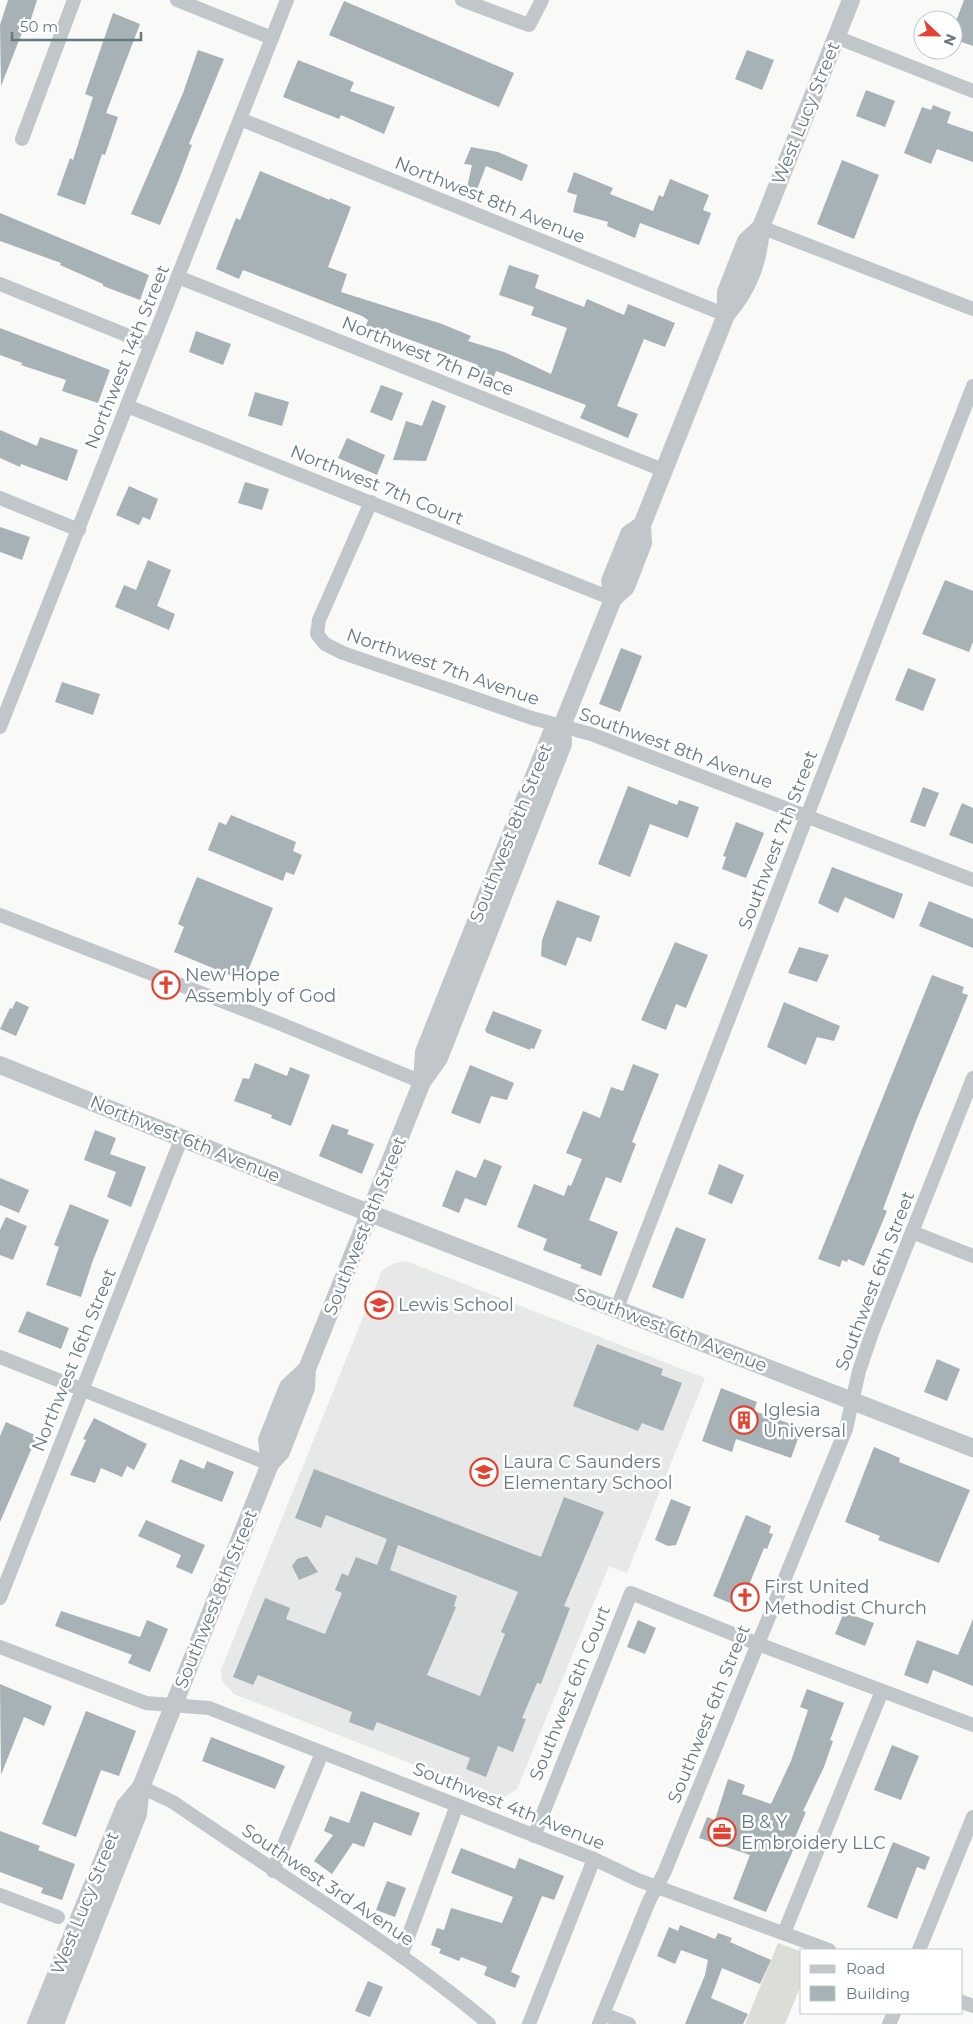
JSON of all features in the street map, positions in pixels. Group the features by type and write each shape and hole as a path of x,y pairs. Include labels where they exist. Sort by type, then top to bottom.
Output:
{"street":[{"path":"22,139 74,0"},
{"path":"177,0 272,38"},
{"name":"Northwest 14th Street","path":"0,727 287,0"},
{"path":"462,0 529,25 542,0"},
{"name":"West Lucy Street","path":"562,726 613,599 626,587 643,543 642,525 726,315 742,296 760,252 761,227 851,0"},
{"path":"836,37 973,91"},
{"name":"Northwest 8th Avenue","path":"240,119 726,315"},
{"path":"761,227 973,309"},
{"name":"Northwest 7th Place","path":"178,277 664,470"},
{"path":"0,284 152,345"},
{"name":"Southwest 7th Street","path":"617,1308 973,386"},
{"name":"Northwest 7th Court","path":"127,406 613,599"},
{"path":"0,498 79,530"},
{"name":"Northwest 7th Avenue","path":"371,502 322,611 317,634 325,644 343,653 532,718 562,726"},
{"name":"Southwest 8th Avenue","path":"562,726 591,734 973,880"},
{"name":"Southwest 8th Street","path":"173,1705 270,1464 281,1452 306,1388 307,1369 422,1082 439,1058 488,936 564,744 562,726"},
{"path":"0,915 276,1022 422,1082"},
{"name":"Northwest 6th Avenue","path":"0,1065 370,1213"},
{"name":"Southwest 6th Street","path":"601,2019 846,1429 859,1371 869,1341 973,1078"},
{"name":"Northwest 16th Street","path":"0,1598 182,1137"},
{"name":"Southwest 6th Avenue","path":"370,1213 973,1448"},
{"path":"912,1232 973,1256"},
{"path":"0,1357 270,1464"},
{"name":"Southwest 6th Court","path":"534,1836 631,1593 758,1644"},
{"path":"758,1644 973,1725"},
{"name":"Southwest 4th Avenue","path":"0,1647 146,1703 209,1708 594,1859 657,1887 826,1949"},
{"path":"784,1933 882,1691"},
{"name":"West Lucy Street","path":"36,2024 125,1806 140,1787 173,1705"},
{"path":"274,1871 322,1753"},
{"name":"West Lucy Street","path":"55,2024 138,1814 140,1787"},
{"name":"Southwest 3rd Avenue","path":"140,1787 173,1802 400,1956 444,1987 489,2024"},
{"path":"400,1956 457,1805"},
{"path":"919,1949 973,1817"},
{"path":"528,2024 594,1859"},
{"path":"0,1895 58,1917"},
{"path":"601,2019 629,2024"}],"shaded area":[{"name":"Laura C Saunders Elementary School","path":"406,1261 705,1378 627,1573 609,1566 517,1789 505,1797 496,1797 234,1694 222,1681 221,1670 382,1270 394,1263"},
{"path":"778,1943 800,1951 800,1988 785,2024 745,2024"}],"building":[{"path":"8,0 37,0 30,22 27,20 1,86 0,25"},
{"path":"964,0 973,0 973,46 963,42 963,10 960,10"},
{"path":"344,1 514,73 499,107 329,35"},
{"path":"113,13 140,24 106,113 118,117 105,155 102,154 85,205 57,195 70,158 73,160 93,97 85,94"},
{"path":"198,50 224,59 189,144 192,145 160,225 131,214 183,93"},
{"path":"747,50 774,60 762,90 735,79"},
{"path":"298,60 354,82 350,91 395,107 384,134 341,115 339,119 283,97"},
{"path":"866,90 895,101 885,127 856,116"},
{"path":"933,105 951,112 947,123 973,132 973,162 937,149 931,164 904,153 922,107 931,110"},
{"path":"471,147 498,152 528,165 522,181 486,166 473,200 465,197 472,165 464,164"},
{"path":"842,160 879,175 854,239 817,224"},
{"path":"260,171 351,207 328,267 347,274 341,292 442,324 471,336 468,341 504,352 551,374 567,328 531,315 534,307 499,295 509,265 539,275 535,288 584,307 587,299 624,315 628,304 675,323 665,347 644,339 617,406 638,414 628,438 580,418 586,405 496,371 493,380 475,375 478,365 381,329 379,333 365,328 368,320 362,316 243,270 239,279 216,269 236,218 240,220"},
{"path":"574,172 613,188 610,194 653,211 659,195 663,197 670,179 709,195 703,210 711,213 699,245 640,223 635,238 607,226 608,222 573,212 577,195 567,192"},
{"path":"0,213 149,275 140,300 103,286 103,284 60,265 61,263 0,241"},
{"path":"0,328 110,370 98,403 62,391 66,380 21,365 22,363 0,355"},
{"path":"196,331 231,344 223,365 189,352"},
{"path":"381,385 403,393 392,421 370,412"},
{"path":"255,392 289,402 282,426 248,416"},
{"path":"432,400 446,406 426,461 393,460 406,421 422,426"},
{"path":"0,430 37,446 40,437 78,450 67,481 21,464 20,467 0,458"},
{"path":"347,438 385,455 377,475 338,458"},
{"path":"245,482 269,489 262,510 238,503"},
{"path":"129,486 158,499 150,520 143,517 139,525 116,515"},
{"path":"0,527 30,537 22,560 0,552"},
{"path":"148,560 171,570 157,606 175,614 169,630 115,607 124,585 136,590"},
{"path":"945,580 973,591 973,642 969,652 922,634"},
{"path":"621,648 642,656 620,712 599,704"},
{"path":"908,668 936,679 923,711 895,700"},
{"path":"62,682 100,694 93,715 55,702"},
{"path":"628,786 677,805 679,800 699,807 688,838 650,824 630,877 598,864"},
{"path":"923,787 939,793 925,827 910,822"},
{"path":"962,803 973,808 973,844 949,835"},
{"path":"231,815 296,842 293,851 302,855 294,875 286,872 283,881 208,850 219,822 226,825"},
{"path":"736,822 764,833 746,878 722,869 726,857 723,856"},
{"path":"832,867 903,894 894,919 845,897 838,913 818,903"},
{"path":"197,877 273,908 244,981 174,952 184,927 178,924"},
{"path":"557,900 600,916 591,942 577,937 566,966 541,956 542,940"},
{"path":"929,901 973,919 973,948 919,926"},
{"path":"675,942 708,955 686,1008 676,1004 666,1030 641,1020"},
{"path":"799,947 829,955 817,982 788,973"},
{"path":"932,975 964,987 962,993 968,995 916,1121 883,1209 887,1211 864,1266 848,1259 847,1262 842,1260 840,1267 818,1259"},
{"path":"16,1001 29,1007 16,1036 0,1029 10,1008 12,1009"},
{"path":"784,1002 840,1026 834,1041 817,1037 806,1065 767,1047"},
{"path":"493,1011 542,1030 534,1049 531,1048 530,1050 487,1033 485,1030"},
{"path":"255,1063 287,1076 290,1067 310,1075 291,1126 271,1118 272,1115 234,1101 243,1078 249,1079"},
{"path":"633,1064 659,1074 632,1142 636,1144 621,1183 606,1177 589,1220 618,1232 601,1276 580,1268 582,1265 543,1250 547,1239 517,1227 534,1184 564,1196 568,1185 571,1186 582,1159 566,1153 583,1111 600,1118 611,1087 623,1091"},
{"path":"470,1065 514,1083 507,1100 491,1096 480,1124 451,1113"},
{"path":"332,1124 349,1130 347,1134 374,1144 362,1174 319,1156"},
{"path":"95,1130 116,1138 110,1154 146,1167 131,1207 107,1197 116,1172 84,1160"},
{"path":"484,1159 502,1166 486,1206 465,1198 459,1213 442,1206 456,1170 476,1178"},
{"path":"719,1164 744,1175 732,1204 708,1194"},
{"path":"0,1178 29,1190 19,1213 0,1205"},
{"path":"70,1204 109,1220 81,1297 46,1285 59,1247 54,1245"},
{"path":"6,1217 27,1226 13,1260 0,1255 0,1230"},
{"path":"676,1227 706,1239 683,1299 652,1287"},
{"path":"27,1311 69,1328 61,1349 18,1332"},
{"path":"597,1344 663,1369 661,1375 682,1383 663,1431 642,1423 638,1431 573,1406"},
{"path":"937,1359 960,1369 947,1401 924,1392"},
{"name":"Iglesia Universal","path":"721,1388 757,1402 754,1411 802,1428 791,1458 736,1439 732,1452 702,1441"},
{"path":"94,1418 147,1444 134,1470 127,1466 122,1477 101,1468 95,1483 70,1475 86,1440 83,1439"},
{"path":"6,1422 37,1436 0,1522 0,1436"},
{"path":"874,1447 900,1458 899,1462 970,1490 939,1563 878,1540 880,1536 845,1522"},
{"path":"180,1459 204,1469 207,1461 234,1472 222,1502 171,1482"},
{"path":"314,1469 541,1557 564,1497 604,1512 564,1606 570,1608 541,1684 537,1683 522,1718 526,1719 513,1752 498,1746 486,1777 466,1769 470,1758 377,1722 373,1731 349,1722 352,1712 258,1675 253,1685 233,1677 265,1598 290,1608 286,1619 325,1634 342,1593 335,1590 342,1573 348,1576 356,1557 377,1565 387,1539 326,1515 321,1528 295,1518","holes":["398,1545 518,1592 501,1632 505,1634 480,1696 427,1675 456,1607 454,1606 457,1596 390,1570"]},
{"path":"671,1499 691,1507 676,1545 668,1546 655,1540"},
{"path":"746,1515 771,1526 769,1533 773,1534 767,1549 764,1548 740,1607 713,1596"},
{"path":"146,1520 205,1545 192,1574 176,1567 181,1555 138,1536"},
{"path":"307,1556 318,1572 299,1580 292,1566 297,1559"},
{"path":"61,1611 140,1637 147,1620 168,1629 150,1672 128,1663 132,1655 55,1626"},
{"path":"844,1612 874,1623 865,1646 835,1634"},
{"path":"973,1619 973,1686 933,1670 928,1684 904,1675 917,1640 958,1655"},
{"path":"638,1620 656,1628 645,1654 627,1647"},
{"path":"0,1684 52,1706 44,1726 24,1717 1,1775"},
{"path":"807,1689 844,1703 830,1740 833,1741 824,1767 803,1811 806,1812 791,1847 794,1848 766,1912 733,1899 750,1855 699,1838 707,1817 715,1820 728,1779 745,1785 742,1794 771,1804 791,1761 808,1710 800,1707"},
{"path":"86,1711 136,1731 119,1776 101,1770 76,1837 42,1824"},
{"path":"211,1737 285,1766 275,1789 202,1761"},
{"path":"892,1745 919,1756 901,1800 874,1790"},
{"path":"361,1791 420,1813 411,1836 374,1822 364,1847 353,1843 332,1874 314,1861 333,1835 324,1831 330,1816 349,1823"},
{"path":"0,1831 40,1846 38,1850 75,1864 62,1900 41,1893 43,1888 0,1872"},
{"path":"893,1842 930,1857 925,1870 917,1867 897,1919 867,1907"},
{"path":"461,1848 515,1869 519,1858 564,1876 554,1900 542,1896 511,1972 520,1976 515,1988 484,1975 487,1967 461,1957 459,1961 439,1953 441,1949 431,1945 437,1928 444,1930 451,1908 502,1923 513,1897 451,1873"},
{"path":"387,1881 406,1888 395,1917 376,1910"},
{"path":"680,1925 715,1939 718,1933 732,1938 730,1942 771,1960 760,1984 722,1968 711,1998 748,2014 743,2024 685,2024 705,1975 708,1960 681,1950 675,1964 657,1956 669,1927 678,1931"},
{"path":"368,1981 383,1987 370,2017 355,2011"}],"place":[{"name":"New Hope Assembly of God","path":"166,985"},
{"name":"Lewis School","path":"379,1305"},
{"name":"Iglesia Universal","path":"744,1420"},
{"name":"Laura C Saunders Elementary School","path":"484,1472"},
{"name":"First United Methodist Church","path":"745,1597"},
{"name":"B & Y Embroidery LLC","path":"722,1832"}]}
